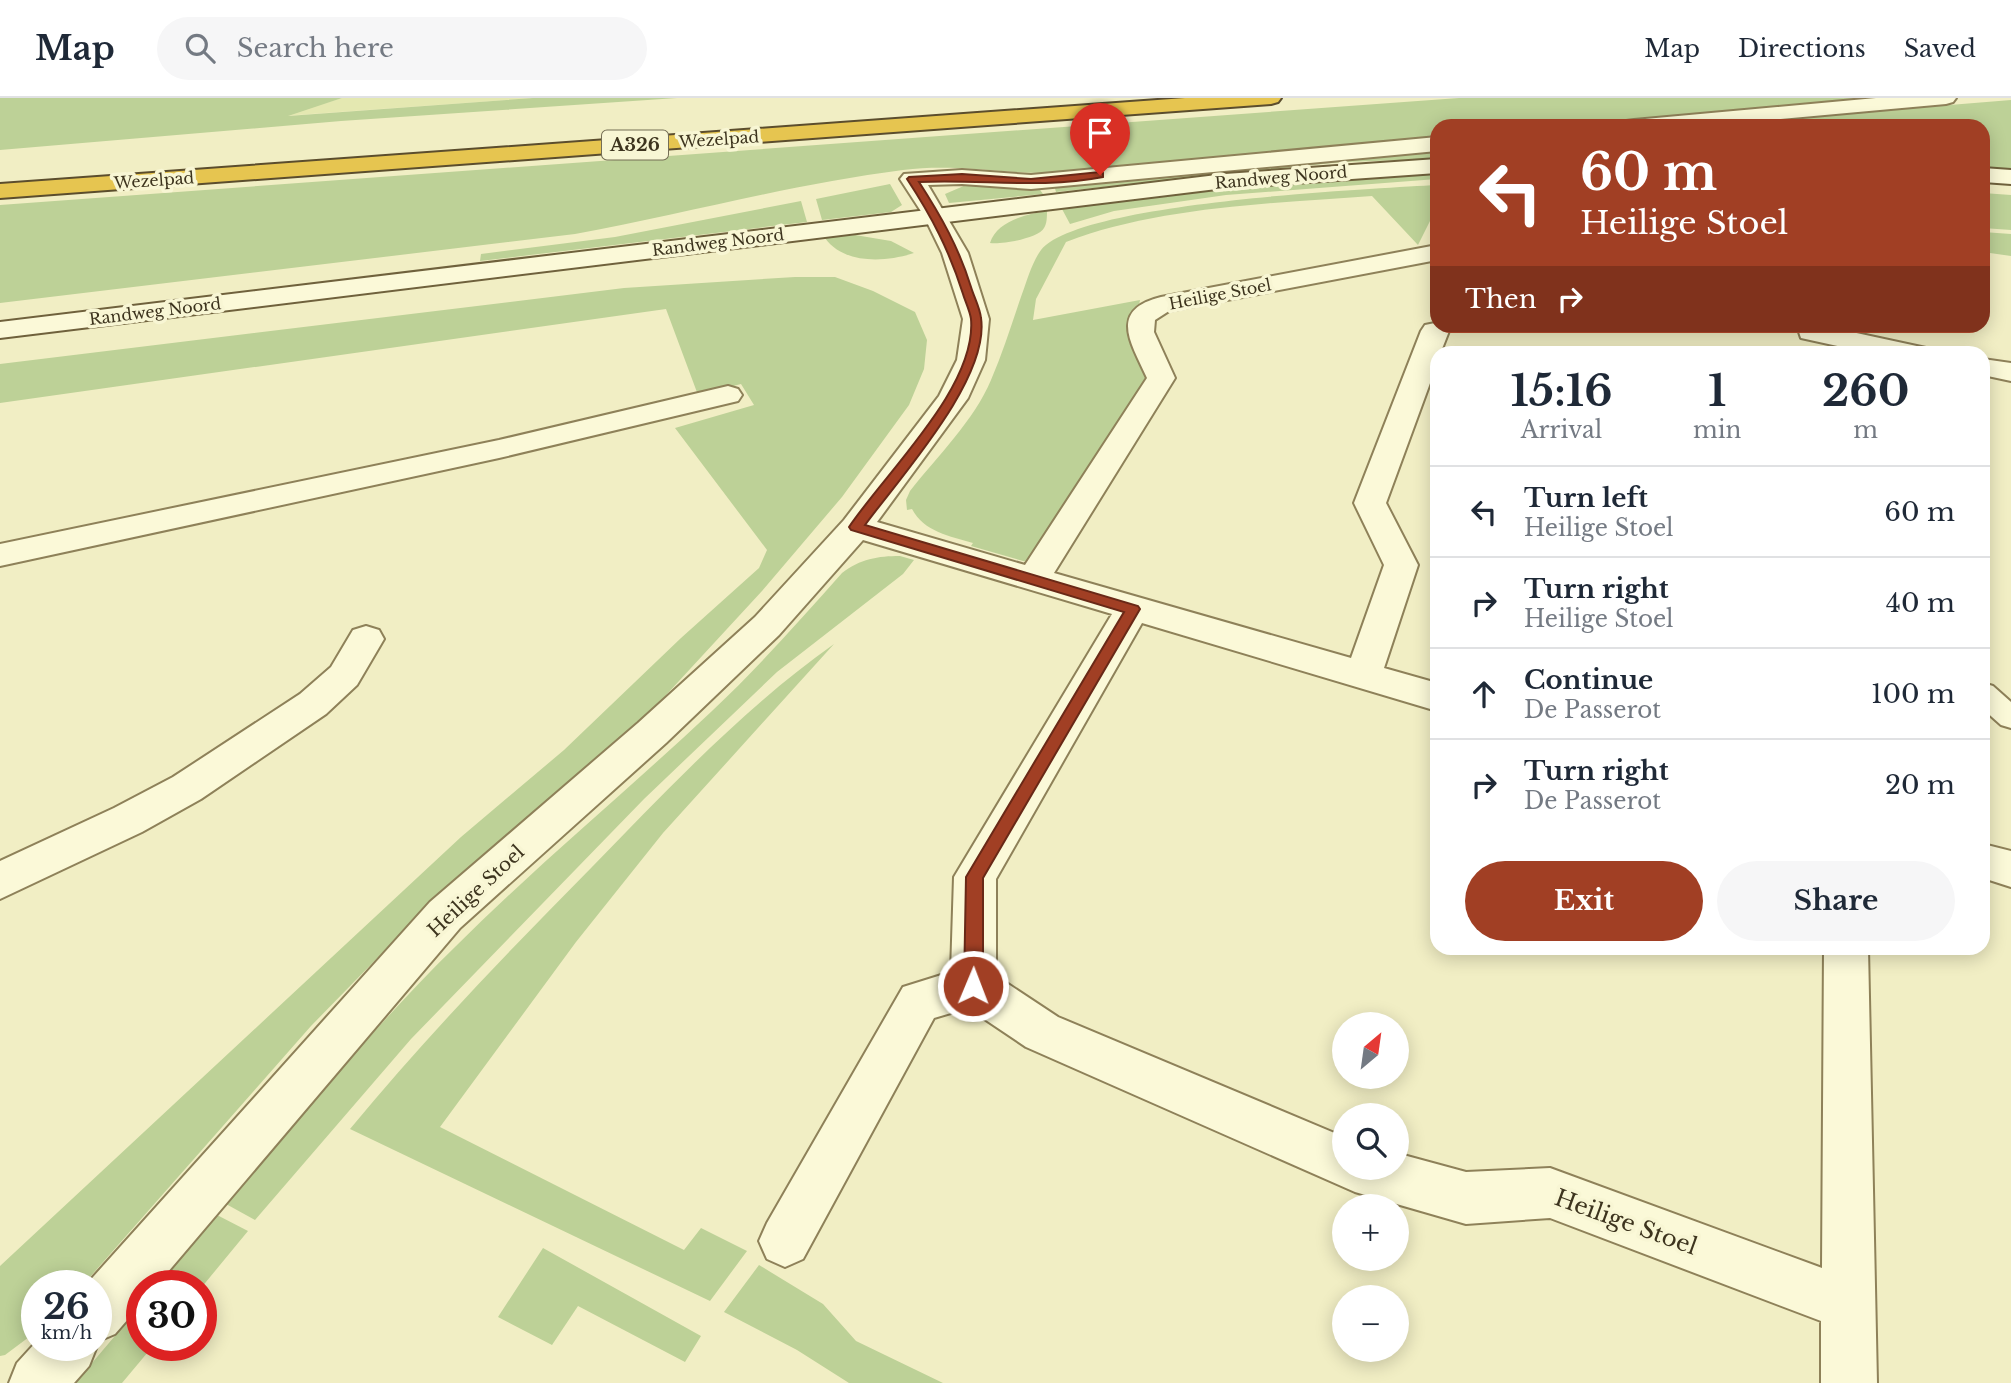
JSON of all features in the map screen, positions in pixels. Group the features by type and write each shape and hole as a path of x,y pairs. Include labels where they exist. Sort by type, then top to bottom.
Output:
{"highway":[{"name":"Wezelpad","path":"0,191 1271,98"}],"street":[{"path":"1712,119 1946,98"},
{"name":"Heilige Stoel","path":"112,1297 445,915 652,733 767,626 856,527 953,398 971,360 976,319 955,253 936,216 912,179 962,177 1031,182 1430,145"},
{"name":"Randweg Noord","path":"0,330 1225,181 1430,166"},
{"path":"1990,176 2011,177"},
{"name":"Heilige Stoel","path":"1033,580 1161,378 1140,332 1142,316 1161,305 1430,253"},
{"path":"1816,333 1878,346"},
{"path":"1363,675 1401,565 1370,503 1430,347"},
{"path":"1990,368 2011,372"},
{"path":"0,555 499,449 728,395"},
{"path":"856,527 1430,695"},
{"path":"973,986 975,877 1133,609"},
{"path":"0,881 128,820 208,773 313,704 344,676 366,639"},
{"path":"1990,863 2011,869"},
{"path":"1846,955 1849,1383"},
{"path":"973,986 1042,1032 1332,1158"},
{"path":"785,1241 919,1002 973,986"},
{"name":"Heilige Stoel","path":"1402,1180 1466,1198 1550,1192 1850,1305"},
{"path":"37,1383 56,1361"}],"lane":[{"path":"1990,699 2011,718"}],"green space":[{"path":"0,98 342,98 288,116 533,98 677,98 341,121 0,150"},
{"path":"342,98 533,98 283,116"},
{"path":"1459,98 1891,98 1661,119 1430,119 1430,141 1109,170 1042,173 944,168 903,170 779,191 575,234 0,303 0,205"},
{"path":"2011,100 2011,169 1990,168 1990,119 1777,119"},
{"path":"1430,148 1430,159 1342,162 1056,192 1054,185"},
{"path":"1430,174 1430,180 1226,195 1114,211 1070,224 1062,209 1245,187"},
{"path":"890,184 902,205 891,212 822,220 816,199"},
{"path":"966,185 1038,187 1043,194 949,203 945,194"},
{"path":"1430,185 1430,221 1418,245 1372,196 1216,208 1138,221 1066,242 1036,299 1033,320 1140,300 1133,333 1148,377 1030,563 971,546 973,543 938,532 923,523 912,509 907,510 906,500 910,491 965,424 984,395 1000,359 1030,272 1041,250 1066,234 1109,220 1165,209 1351,190"},
{"path":"1990,194 2011,195 2011,230 1990,228"},
{"path":"801,201 807,222 480,261 481,254 615,237"},
{"path":"1047,211 1047,220 1041,232 1011,242 990,243 999,229 1006,224"},
{"path":"1990,232 2011,234 2011,256 1990,253"},
{"path":"855,235 891,241 914,253 879,259 854,257 833,247 825,238"},
{"path":"835,277 873,291 915,312 927,340 924,369 909,405 842,497 762,591 643,720 434,900 311,1026 96,1270 21,1270 21,1343 0,1356 0,1266 461,837 564,750 759,568 767,550 675,428 754,405 741,384 698,395 666,309 0,403 0,364 624,288"},
{"path":"900,556 914,560 903,574 777,672 644,799 411,1039 255,1220 226,1204 338,1073 425,977 518,887 729,695 842,573 870,559"},
{"path":"834,644 663,833 576,942 440,1127 684,1250 701,1228 747,1251 710,1301 350,1129 468,995 679,779 769,694"},
{"path":"217,1215 248,1231 216,1270 170,1270"},
{"path":"543,1248 701,1336 685,1362 578,1306 552,1345 498,1317"},
{"path":"759,1265 823,1304 856,1341 943,1383 849,1383 797,1350 724,1312"},
{"path":"126,1323 126,1361 140,1361 122,1383 75,1383 94,1361 112,1361 112,1339"}],"route":[{"path":"973,986 975,877 1133,609 856,527 953,398 971,360 976,319 955,253 936,216 912,179 962,177 1031,182 1100,175"}]}
